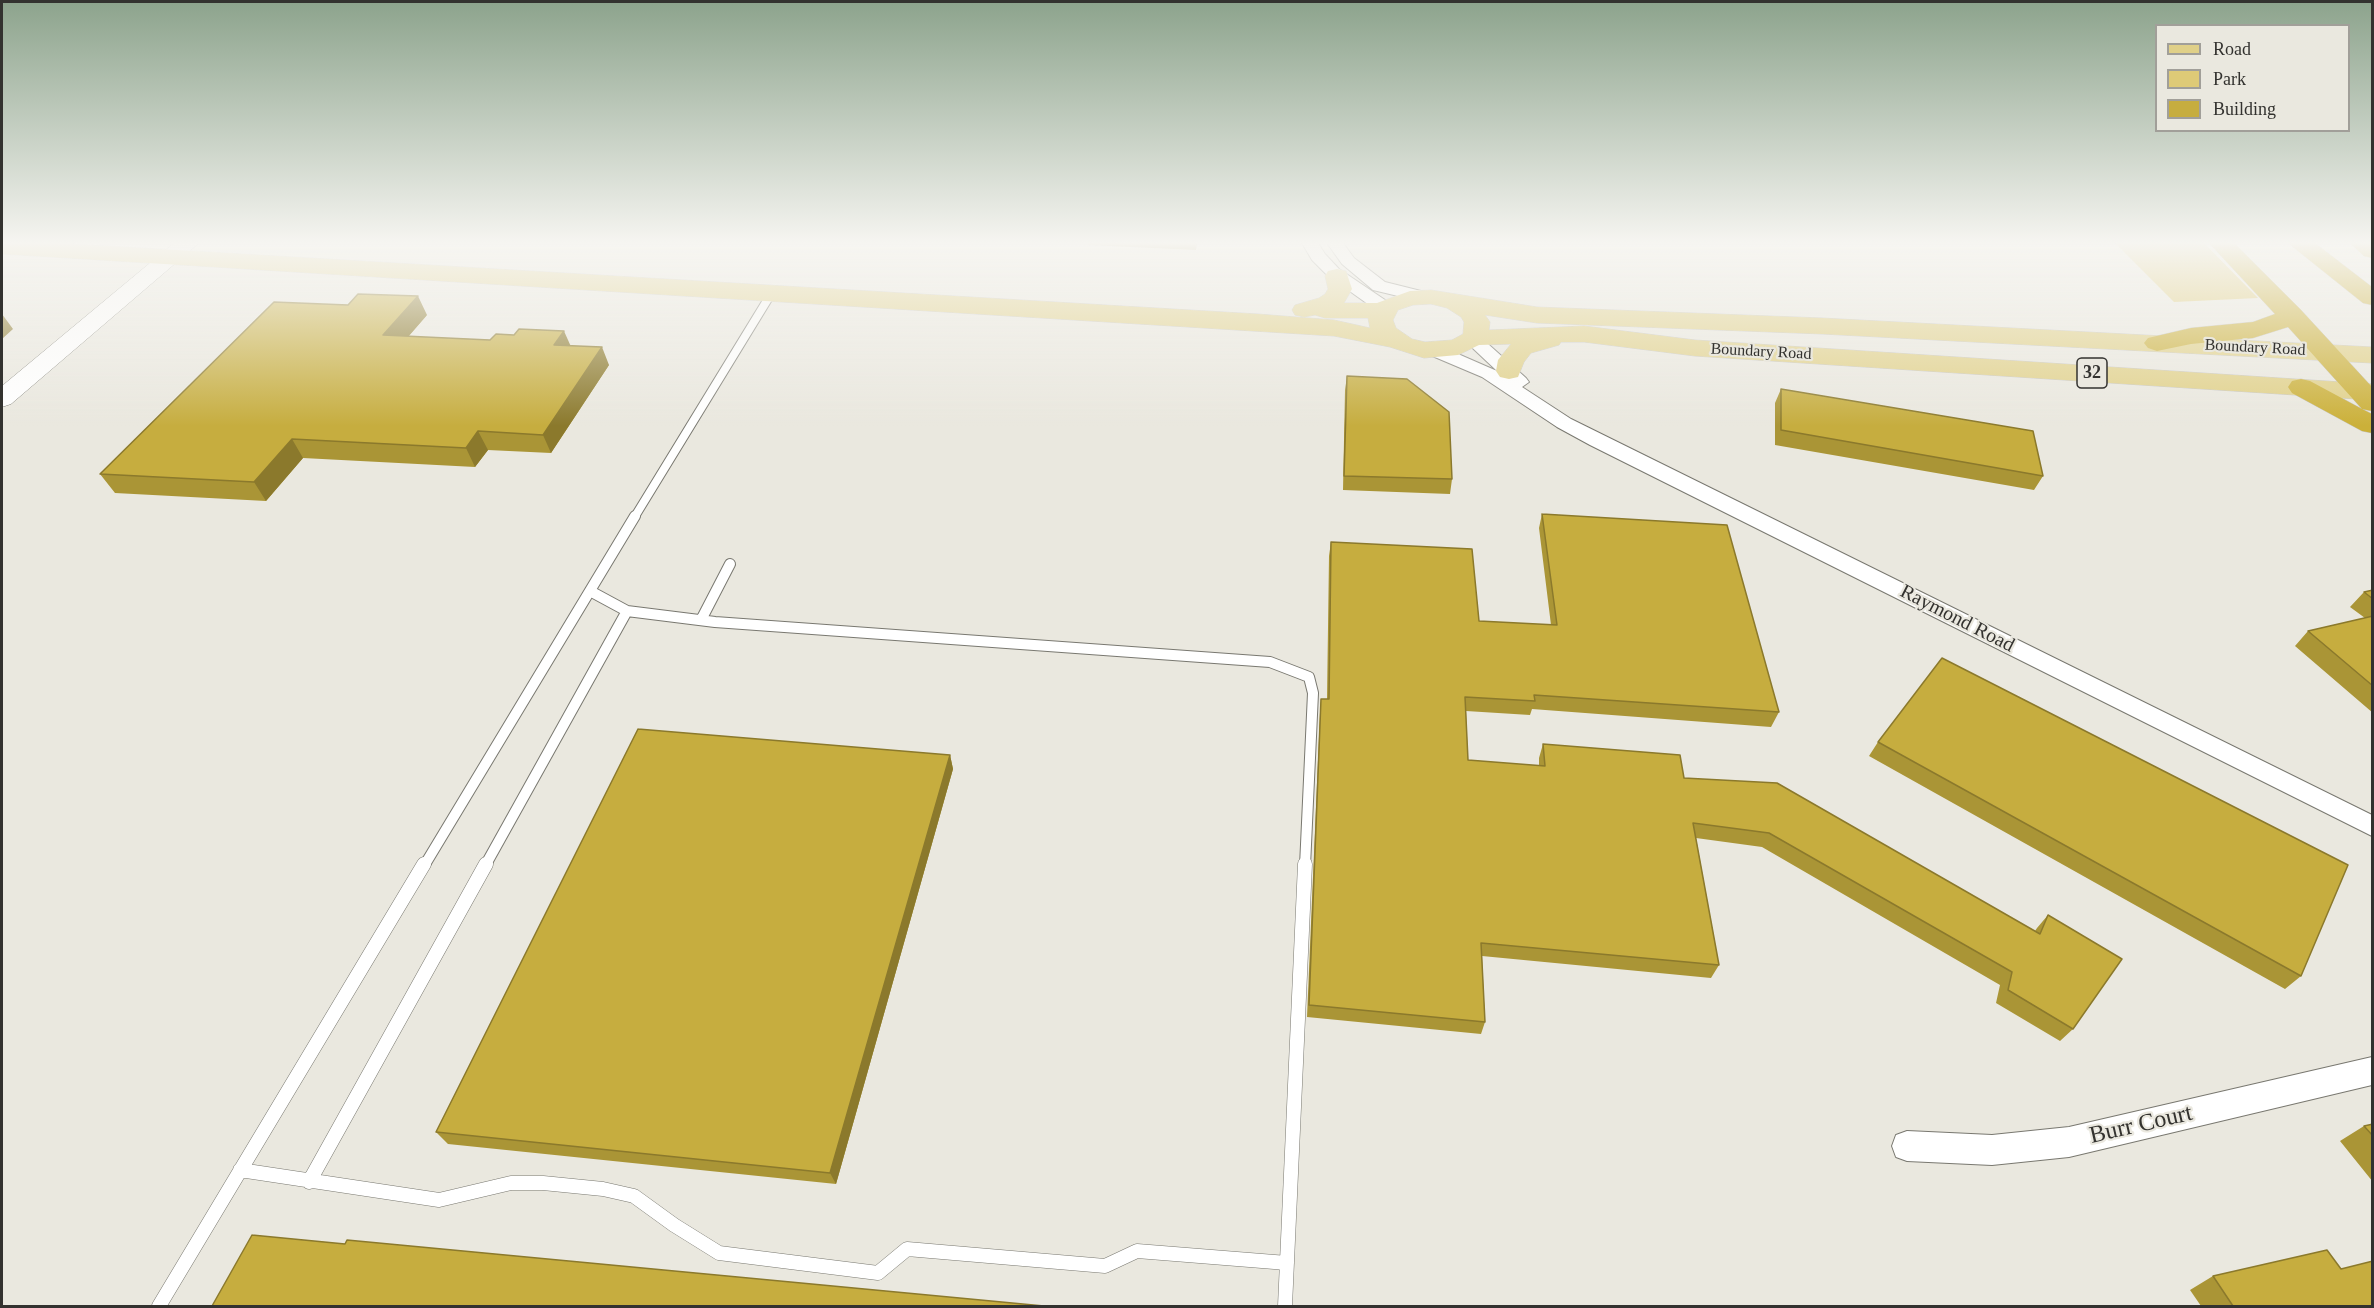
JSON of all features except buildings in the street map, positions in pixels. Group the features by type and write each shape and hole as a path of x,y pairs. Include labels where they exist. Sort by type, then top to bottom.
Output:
{"highway":[{"path":"2281,304 2369,395"},
{"path":"2157,343 2191,336 2253,330 2270,326 2292,315"},
{"path":"2301,387 2373,425"}],"main road":[{"name":"32","path":"943,304 1334,328 1394,340 1413,348 1436,351 1458,347 1473,338"},
{"name":"32","path":"1245,304 1304,310 1384,309 1393,304"},
{"path":"1304,310 1324,304"},
{"path":"1458,304 1470,312 1477,322 1473,338"},
{"name":"Boundary Road","path":"1463,304 1537,315 1811,325 2373,354"},
{"path":"1384,309 1380,324 1394,340"},
{"path":"1509,371 1511,360 1522,348 1534,343 1584,334"},
{"name":"Boundary Road","path":"1473,338 1584,334 1695,348 2301,387 2369,395"}],"street":[{"path":"2,399 115,304"},
{"path":"1377,304 1384,309"},
{"name":"Raymond Road","path":"1473,338 1509,371 1543,408"},
{"name":"Raymond Road","path":"1436,351 1488,373 1597,441 2373,826"},
{"name":"Burr Court","path":"1907,1146 1992,1150 2068,1142 2373,1071"}],"lane":[{"path":"159,1306 765,304"},
{"path":"701,620 730,564"},
{"path":"590,591 627,610 701,620 1270,662 1309,677 1313,693 1285,1306"},
{"path":"309,1182 627,610"},
{"path":"240,1170 438,1200 511,1183 543,1183 603,1189 634,1196 674,1225 719,1253 878,1273 907,1250 1105,1266 1137,1251 1287,1263"}]}
